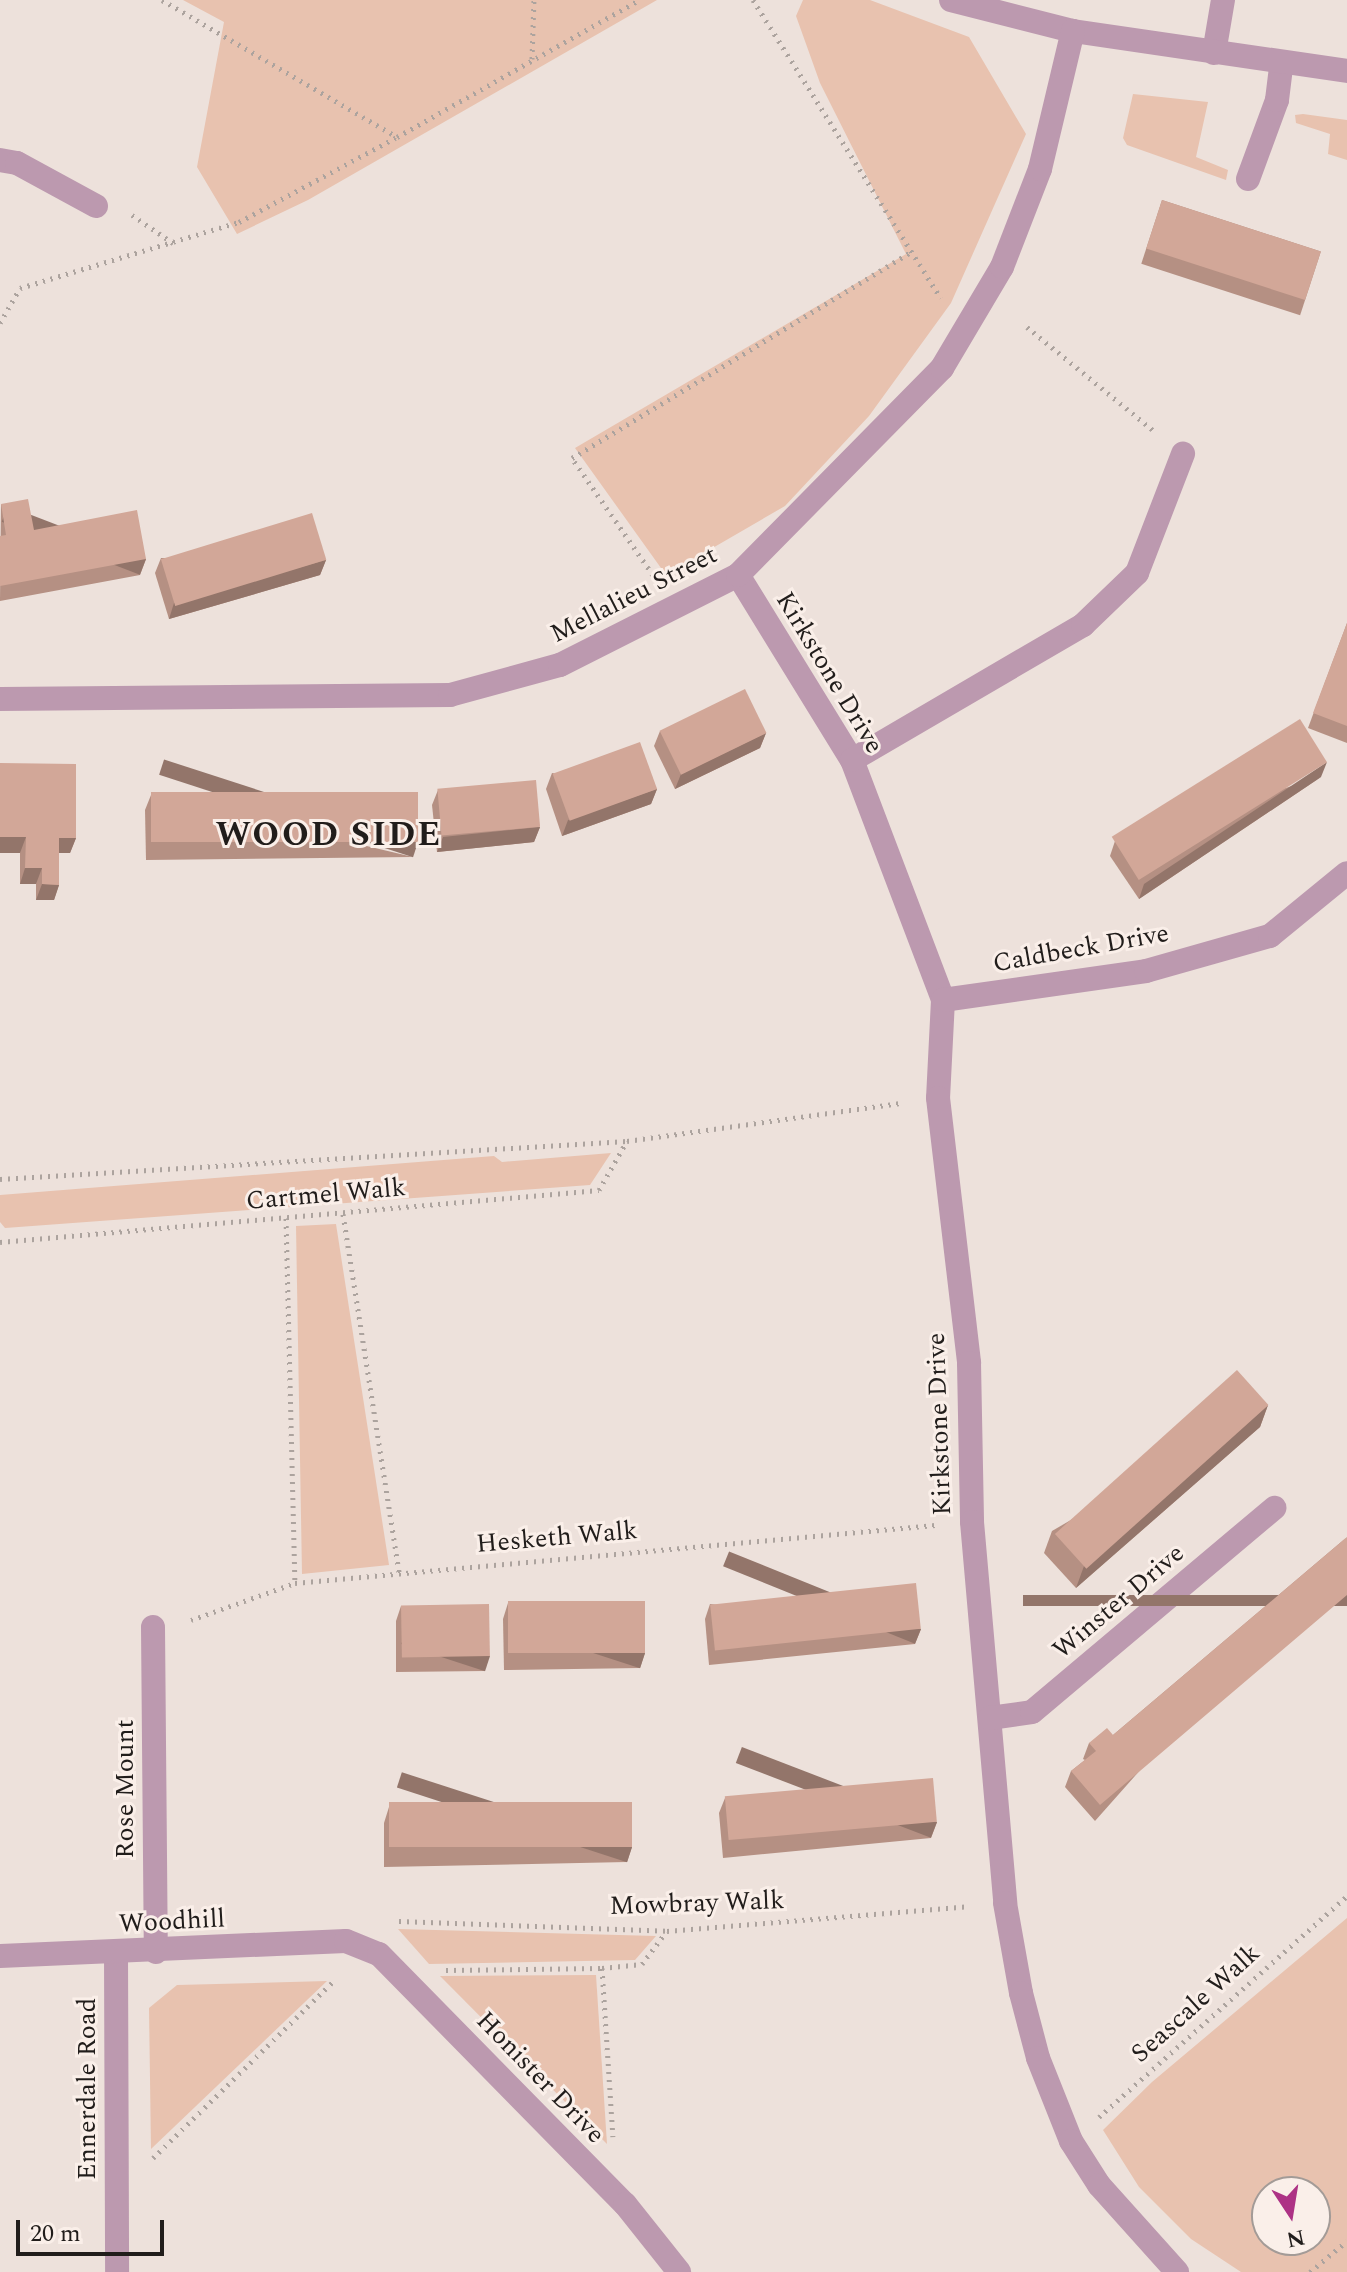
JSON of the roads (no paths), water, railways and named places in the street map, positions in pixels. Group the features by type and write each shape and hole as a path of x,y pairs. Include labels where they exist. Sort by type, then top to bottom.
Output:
{"street":[{"path":"951,0 1073,31 1347,71"},
{"path":"1214,53 1223,0"},
{"name":"Mellalieu Street","path":"0,699 450,695 560,665 738,575 942,368 1002,267 1040,169 1073,31"},
{"path":"1248,179 1277,100 1282,62"},
{"path":"0,160 17,163 96,206"},
{"path":"852,760 1083,625 1137,573 1183,454"},
{"name":"Kirkstone Drive","path":"738,575 852,760 943,1000 938,1098 969,1363 972,1522 1005,1903 1038,2058 1071,2141 1099,2185 1177,2272"},
{"name":"Caldbeck Drive","path":"943,1000 1146,971 1270,936 1347,873"},
{"name":"Winster Drive","path":"990,1718 1032,1712 1274,1508"},
{"name":"Rose Mount","path":"153,1627 156,1952"},
{"name":"Woodhill","path":"0,1956 156,1952 346,1941"},
{"name":"Honister Drive","path":"346,1941 379,1954 407,1981 606,2185 679,2272"},
{"name":"Ennerdale Road","path":"116,1953 117,2272"}],"district":[{"name":"WOOD SIDE","path":"329,836"}]}
